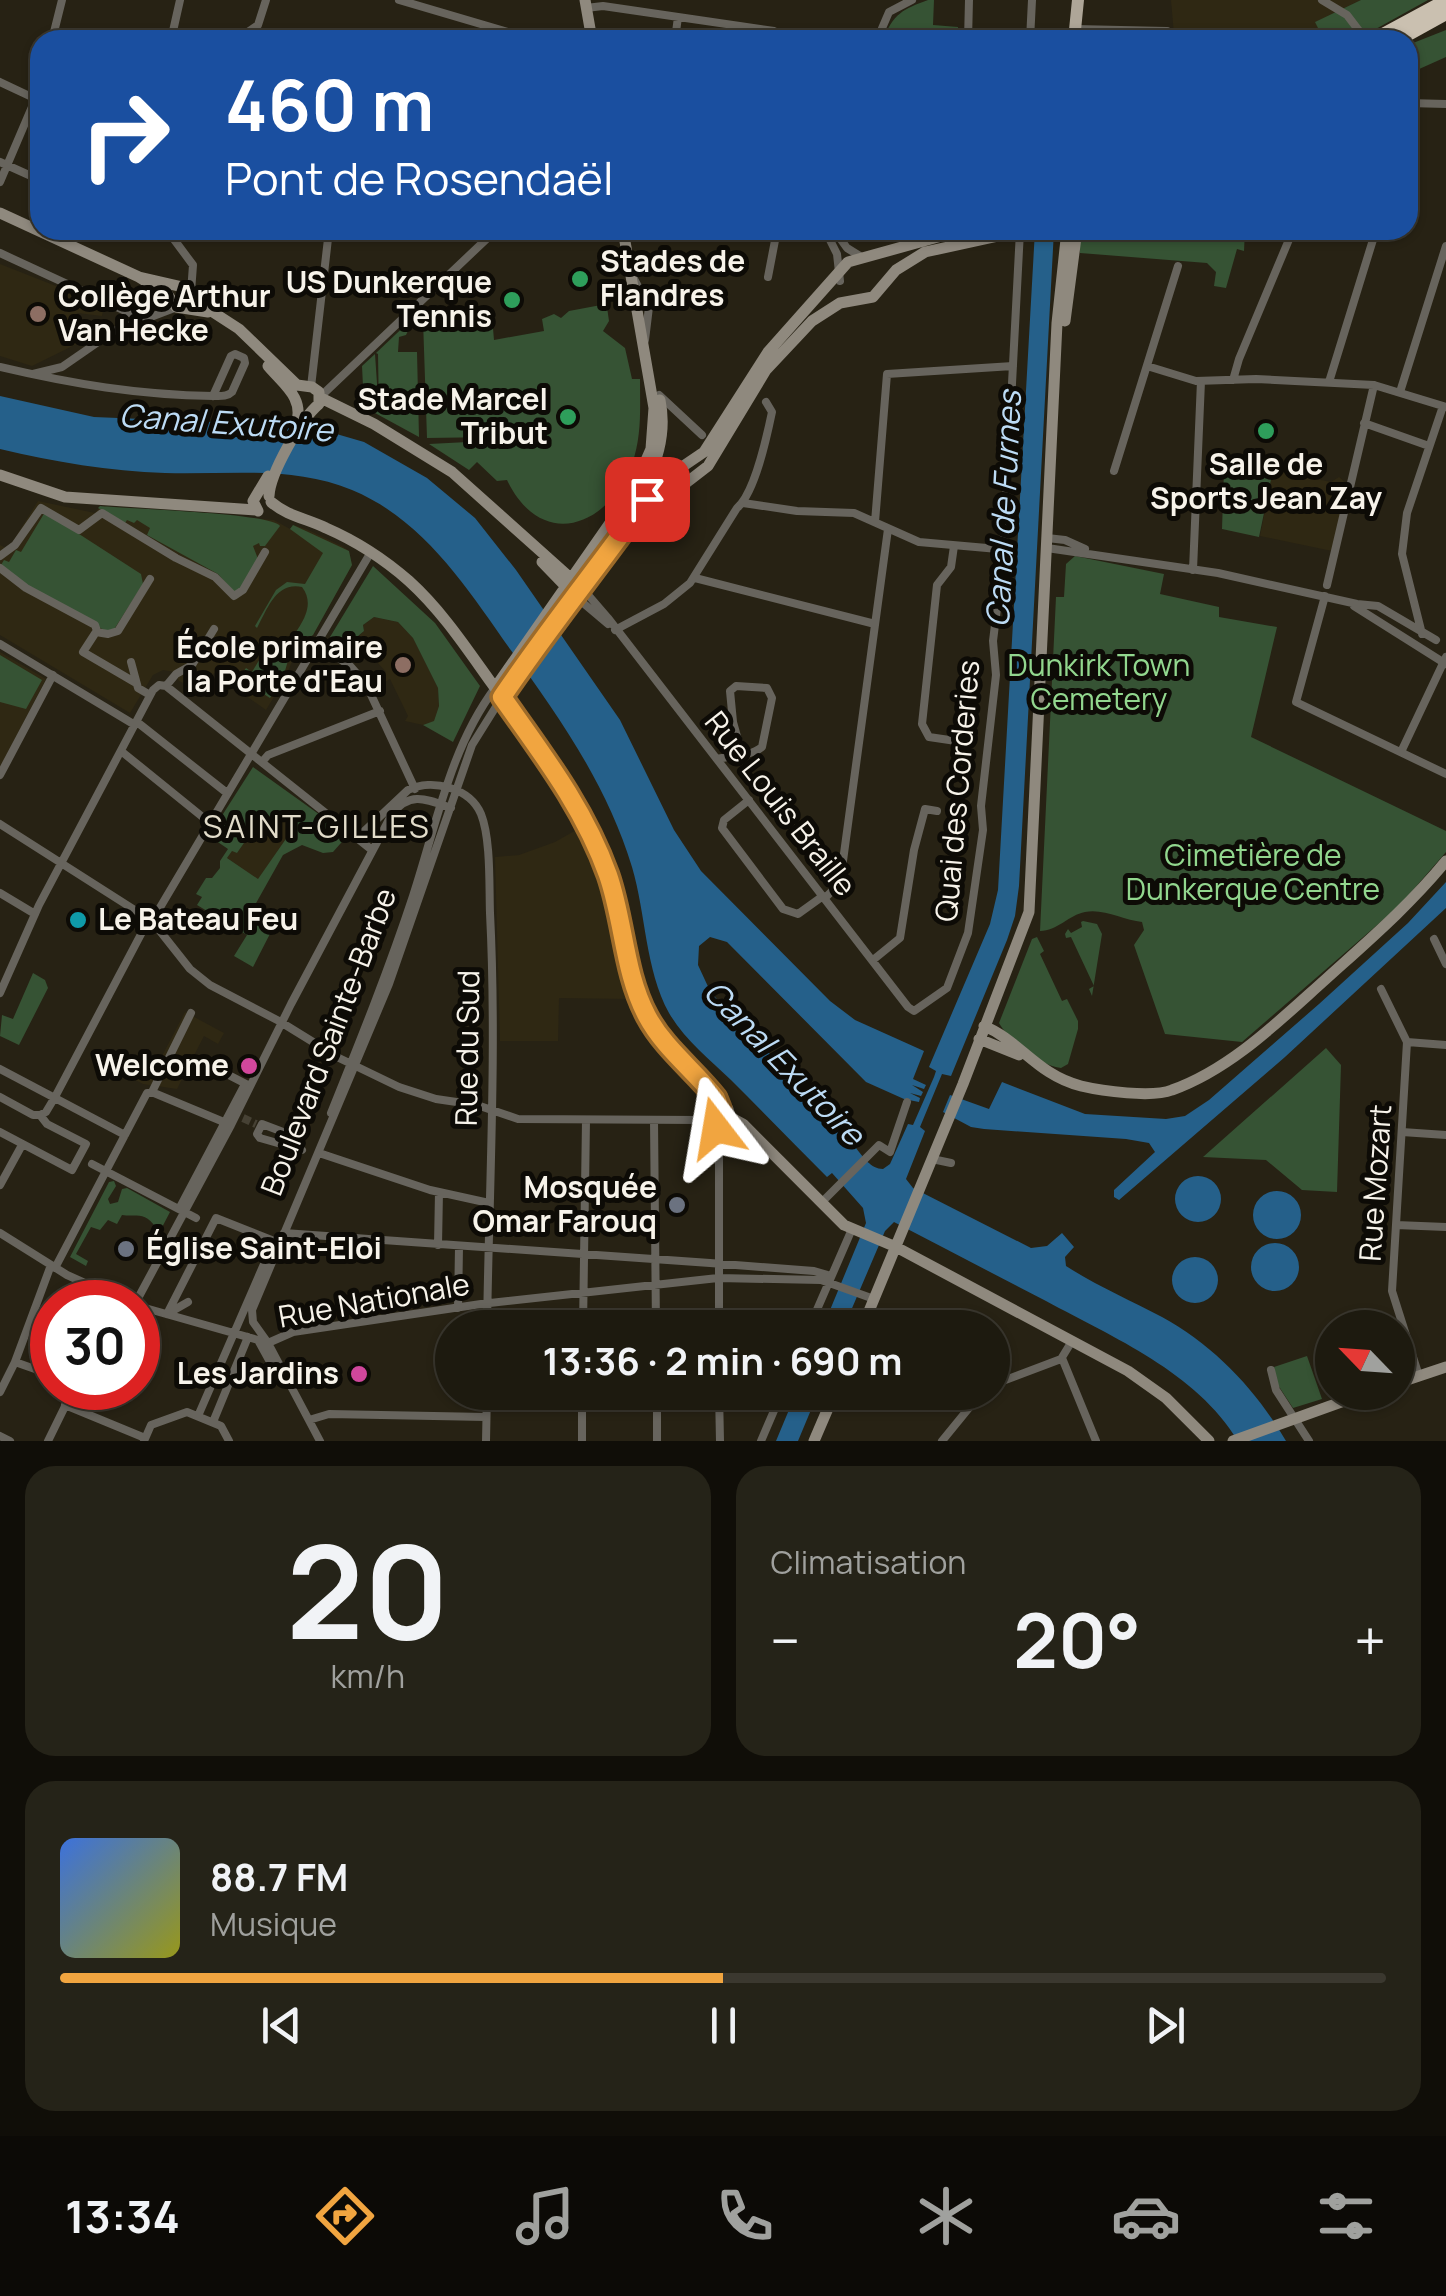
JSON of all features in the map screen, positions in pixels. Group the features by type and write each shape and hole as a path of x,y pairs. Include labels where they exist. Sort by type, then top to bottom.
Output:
{"highway":[{"path":"1385,30 1446,1"},
{"path":"1415,30 1446,13"},
{"path":"1418,37 1446,25"}],"main road":[{"path":"1078,30 1081,0"},
{"path":"585,4 590,30"},
{"path":"0,214 30,228"},
{"path":"56,240 217,314 248,338 309,401 395,437"},
{"path":"574,588 650,476 656,395 625,240"},
{"path":"633,490 650,476 690,464 704,452 768,352 850,261 929,240"},
{"path":"574,588 647,499 682,485 703,471 716,456 756,384 784,348 829,309 868,299 900,267 924,252 977,240"},
{"path":"866,1310 891,1245 902,1233 1035,907 1057,323 1066,240"},
{"path":"1050,543 1065,321 1076,240"},
{"path":"865,259 880,270 880,289"},
{"path":"840,276 845,294 854,300"},
{"path":"309,401 345,410 455,474 574,588"},
{"path":"263,497 309,401"},
{"path":"652,458 660,469 672,472"},
{"path":"574,588 652,458"},
{"path":"0,474 65,497 216,506 263,497 370,552 420,592 562,781 592,837 611,886 634,983 647,1016 662,1040 715,1095 722,1115 742,1124 837,1220 1072,1340 1154,1388 1209,1441"},
{"path":"650,476 662,490"},
{"name":"Boulevard Sainte-Barbe","path":"499,693 574,588"},
{"path":"981,1040 1028,1059 1062,1079 1090,1088 1156,1093 1177,1088 1252,1044 1399,914 1446,861"},
{"path":"987,1027 1028,1059"},
{"path":"1415,1380 1446,1370"},
{"path":"814,1441 827,1410"},
{"path":"1249,1441 1322,1410"},
{"path":"1232,1441 1328,1410"}],"street":[{"path":"54,30 62,0"},
{"path":"172,30 180,0"},
{"path":"251,30 258,25 266,0"},
{"path":"399,0 501,30"},
{"path":"881,30 889,12 912,0"},
{"path":"968,30 969,0"},
{"path":"1030,30 1032,0"},
{"path":"1322,0 1347,15 1361,30"},
{"path":"585,4 770,30"},
{"path":"676,30 678,17"},
{"path":"0,82 30,96"},
{"path":"1418,102 1446,104"},
{"path":"0,182 4,164 30,111"},
{"path":"4,164 30,176"},
{"path":"30,374 62,367 104,337 140,321 180,296 194,270 174,240"},
{"path":"309,401 327,240"},
{"path":"309,401 335,382 485,240"},
{"path":"768,277 776,240"},
{"path":"830,240 840,276"},
{"path":"841,240 865,259"},
{"name":"Quai des Corderies","path":"908,1007 918,1010 945,990 968,933 982,835 981,806 996,675 992,641 1003,560 998,549 1004,540 1021,240"},
{"path":"1233,380 1289,240"},
{"path":"1328,382 1373,240"},
{"path":"1400,392 1446,246"},
{"path":"0,253 140,321"},
{"path":"1114,471 1178,266"},
{"path":"0,367 116,392 213,396 232,392 244,358 232,354 213,396"},
{"path":"875,522 887,374 1014,366"},
{"path":"1146,366 1200,381 1374,385 1444,406 1407,513 1402,557 1422,634"},
{"path":"309,401 345,372"},
{"path":"1193,570 1200,381"},
{"path":"335,382 334,397 345,410"},
{"path":"1374,385 1296,702 1446,774"},
{"path":"656,395 702,434"},
{"path":"615,630 664,604 695,578 743,503 764,455 772,412 766,402"},
{"path":"1364,424 1430,446"},
{"path":"743,503 854,513 914,541 998,549"},
{"path":"0,556 15,545 40,508 76,530 102,513 176,558 215,576 234,596 243,590 265,552"},
{"path":"749,800 724,820 722,828 783,909 798,914 840,883 888,529"},
{"path":"1050,543 1326,590 1442,658"},
{"path":"954,546 952,565 937,585 922,724 929,737 956,740"},
{"path":"0,1098 31,1114 46,1112 151,919 370,552"},
{"path":"0,568 26,588 108,634 118,631 150,578"},
{"path":"695,578 875,624"},
{"name":"Rue Louis Braille","path":"574,588 615,630 908,1007"},
{"path":"1341,600 1380,607 1422,634 1442,639"},
{"path":"1375,617 1374,610 1380,607"},
{"path":"166,686 176,674 192,665 214,629"},
{"path":"97,631 83,652 136,683"},
{"path":"1442,639 1431,647 1442,658"},
{"path":"150,1280 181,1210 228,1124 237,1115 248,1085 372,850 394,810 412,798 414,787 380,711 355,671 317,643"},
{"path":"0,644 136,723 228,793"},
{"path":"1401,752 1442,658"},
{"path":"131,662 138,688 150,695"},
{"path":"0,774 53,676"},
{"path":"1,988 34,914 157,686 166,686 372,850"},
{"path":"716,757 757,751 763,744 772,696 768,689 736,686 730,691 741,752"},
{"name":"Boulevard Sainte-Barbe","path":"451,790 499,693"},
{"name":"Boulevard Sainte-Barbe","path":"279,1243 399,956 471,727 499,693"},
{"path":"262,762 270,754 380,711"},
{"path":"121,751 210,823"},
{"path":"357,838 414,787 432,784 451,790"},
{"name":"Rue du Sud","path":"451,790 477,808 484,832 492,951 488,1310"},
{"path":"412,798 446,806"},
{"path":"873,960 900,938 925,809 937,811"},
{"path":"0,824 151,919 200,978 354,1065 424,1096 518,1119 705,1120 722,1115 718,1310"},
{"path":"0,894 34,914"},
{"path":"1434,939 1446,964"},
{"name":"Rue Mozart","path":"1381,989 1407,1042 1392,1294 1419,1378"},
{"path":"154,1093 191,1012"},
{"path":"1407,1042 1446,1045"},
{"path":"0,1068 125,1135"},
{"path":"217,1068 248,1085"},
{"path":"0,1392 53,1266 145,1096 154,1093 228,1124"},
{"path":"821,1203 879,1145 890,1152 907,1102"},
{"path":"0,1132 72,1170 86,1144 47,1124 40,1115"},
{"path":"584,1310 586,1120"},
{"path":"654,1120 656,1310"},
{"path":"302,1150 290,1135 265,1124 258,1125 260,1138 489,1204"},
{"path":"1402,1132 1446,1135"},
{"path":"0,1184 22,1145"},
{"path":"932,1158 952,1163"},
{"path":"92,1164 204,1222 216,1218 279,1243"},
{"path":"438,1246 440,1192"},
{"path":"168,1314 204,1222"},
{"path":"1396,1224 1446,1227"},
{"path":"818,1310 854,1230"},
{"path":"0,1232 78,1280"},
{"path":"284,1234 817,1272 869,1298"},
{"path":"198,1416 233,1332 279,1243"},
{"path":"273,1358 269,1360 259,1340 251,1312 279,1243"},
{"path":"458,1308 460,1247"},
{"name":"Rue Nationale","path":"259,1340 458,1308 718,1278 832,1280"},
{"path":"168,1314 188,1302"},
{"path":"160,1312 259,1340 320,1441"},
{"path":"213,1422 259,1340"},
{"path":"1010,1378 1062,1358 1072,1340"},
{"path":"1062,1358 1096,1441"},
{"path":"12,1362 30,1369"},
{"path":"1270,1370 1290,1422 1309,1441"},
{"path":"48,1441 63,1410"},
{"path":"76,1410 144,1440 153,1424 186,1412 223,1427 229,1441"},
{"path":"486,1410 486,1441"},
{"path":"582,1410 582,1441"},
{"path":"657,1410 657,1441"},
{"path":"719,1410 720,1441"},
{"path":"762,1439 774,1410"},
{"path":"946,1439 968,1410"},
{"path":"309,1420 329,1414 486,1417"},
{"path":"0,1436 10,1441"}],"shaded area":[{"path":"1171,0 1361,0 1316,22 1320,30 1174,30"},
{"name":"Collège Arthur Van Hecke","path":"0,264 104,305 102,316 77,313 76,324 99,333 32,366 0,356"},
{"path":"1273,470 1331,482 1339,477 1347,484 1332,551 1260,536"},
{"path":"38,501 95,513 100,506 274,520 290,529 293,525 306,529 342,546 349,551 352,565 313,635 299,644 285,679 266,710 214,673 202,692 179,681 174,672 163,670 153,675 130,713 0,635 0,545 8,549"},
{"name":"École primaire la Porte d'Eau","path":"374,617 398,622 413,638 438,688 439,706 434,722 423,725 405,721 408,716 390,679 377,687 372,683 386,672 359,642 353,642 364,631 363,625"},
{"path":"0,652 46,679 1,766 0,766"},
{"path":"284,812 293,819 290,833 258,880 227,858 232,850 237,853 260,816"},
{"path":"578,829 605,901 629,999 559,998 558,1041 500,1041 495,857 519,855"},
{"path":"185,1012 224,1033 218,1044 204,1036 177,1089 143,1084 105,1064 114,1051 133,1058 161,1058"}],"green space":[{"path":"934,0 933,25 958,30 888,30 912,6"},
{"path":"1361,0 1428,0 1374,30 1319,30 1315,22"},
{"path":"1446,30 1446,57 1418,70 1418,41"},
{"path":"1079,240 1245,240 1244,251 1237,249 1226,288 1214,286 1216,272 1207,263 1080,253"},
{"name":"Stade Marcel Tribut","path":"607,307 609,321 603,331 625,348 632,379 640,379 637,443 621,486 607,503 591,516 573,523 555,523 521,502 507,480 497,481 477,462 469,470 429,444 494,444 494,437 427,438 423,320 492,317 494,340 544,331 542,319 554,314 561,318 569,311"},
{"path":"415,316 406,335 399,337 398,352 417,352 419,437 364,407 362,366 375,354 379,413 376,353"},
{"path":"1240,463 1273,470 1259,537 1222,529 1224,469 1237,472"},
{"path":"100,506 227,515 280,526 265,546 253,546 258,559 240,590 234,592 218,574 147,535 150,528 137,520 125,523"},
{"path":"45,512 141,574 143,584 113,631 104,630 31,588 1,565 4,560 9,562 16,550 21,552"},
{"path":"293,525 349,551 352,565 313,635 299,644 294,653 285,648 307,611 302,587 286,588 279,593 255,626 276,590 287,582 305,584 323,553 290,529"},
{"name":"Cimetière de Dunkerque Centre","path":"1075,556 1164,574 1160,594 1219,607 1219,617 1277,627 1251,737 1446,831 1446,852 1399,906 1242,1042 1165,1034 1134,945 1144,930 1142,922 1092,911 1040,931 1056,597 1064,597 1066,564"},
{"path":"373,566 435,623 480,686 453,742 423,725 434,721 439,706 438,688 413,638 398,622 374,617 345,647 330,637"},
{"path":"268,645 289,657 283,678 270,698 239,678 246,668 252,672"},
{"path":"0,655 42,680 26,709 0,702"},
{"path":"253,767 348,835 333,852 323,853 302,845 283,855 251,912 274,926 253,967 234,956 247,935 197,905 202,897 196,894 206,878 212,878 220,868 228,849 209,836","holes":["284,812 293,819 290,833 258,879 227,858 232,851 237,853 265,813 274,819"]},
{"path":"1083,921 1097,924 1102,934 1094,985 1071,937 1066,938 1065,934 1068,929 1071,933 1082,927"},
{"path":"1037,937 1044,951 1040,954 1062,1001 1067,999 1078,1021 1068,1064 1061,1068 1026,1052 999,1023 1032,939"},
{"path":"33,973 45,980 48,988 19,1045 0,1036 2,1015 13,1019"},
{"path":"1326,1048 1341,1065 1337,1192 1302,1190 1266,1160 1203,1157"},
{"path":"114,1181 110,1204 118,1202 122,1189 127,1188 170,1212 158,1235 152,1223 140,1216 122,1215 117,1224 108,1220 100,1230 91,1227 76,1254 88,1261 86,1266 70,1257 109,1182"},
{"path":"1307,1356 1315,1379 1315,1401 1293,1408 1276,1382 1274,1367"}],"water":[{"name":"Canal Exutoire","path":"1034,240 1053,240 1015,916 951,1076 942,1074 920,1127 925,1131 906,1179 913,1188 1031,1248 1047,1246 1062,1233 1074,1247 1065,1257 1066,1266 1200,1341 1248,1387 1286,1441 1238,1441 1200,1395 1152,1359 894,1222 885,1231 851,1310 830,1310 866,1223 863,1208 832,1173 827,1177 675,1023 661,996 650,960 632,867 596,780 547,701 442,558 378,503 329,482 283,474 123,470 0,449 0,396 94,417 309,426 364,442 427,478 475,518 620,720 674,830 701,871 830,1001 855,1020 924,1051 913,1079 926,1085 924,1089 912,1085 923,1092 921,1096 910,1093 920,1098 919,1102 866,1082 727,942 710,937 699,946 698,965 711,993 875,1167 883,1169 890,1164 908,1124 913,1125 936,1071 929,1067 990,924 998,890"},
{"path":"1446,882 1446,908 1285,1057 1119,1200 1114,1197 1114,1190 1155,1152 1149,1143 984,1129 971,1127 943,1112 950,1095 989,1109 1002,1082 1085,1114 1166,1119 1185,1116 1209,1100 1319,1004 1408,923"},
{"path":"1198,1176 1214,1183 1221,1199 1214,1215 1198,1222 1182,1215 1175,1199 1182,1183"},
{"path":"1277,1191 1294,1198 1301,1215 1294,1232 1277,1239 1260,1232 1253,1215 1260,1198"},
{"path":"1275,1243 1292,1250 1299,1267 1292,1284 1275,1291 1258,1284 1251,1267 1258,1250"},
{"path":"1195,1257 1211,1264 1218,1280 1211,1296 1195,1303 1179,1296 1172,1280 1179,1264"},
{"path":"789,1410 811,1410 798,1441 776,1441"}],"tunnel":[{"path":"243,1118 256,1124"}],"place":[{"name":"Stades de Flandres","path":"580,279"},
{"name":"US Dunkerque Tennis","path":"512,300"},
{"name":"Collège Arthur Van Hecke","path":"38,314"},
{"name":"Stade Marcel Tribut","path":"568,417"},
{"name":"Salle de Sports Jean Zay","path":"1266,431"},
{"name":"École primaire la Porte d'Eau","path":"403,665"},
{"name":"Le Bateau Feu","path":"78,920"},
{"name":"Welcome","path":"249,1066"},
{"name":"Mosquée Omar Farouq","path":"677,1205"},
{"name":"Église Saint-Eloi","path":"126,1249"},
{"name":"Les Jardins","path":"359,1374"}],"district":[{"name":"SAINT-GILLES","path":"317,827"}],"route":[{"path":"647,499 502,697 556,771 586,823 611,886 642,1005 662,1040 716,1098 720,1108 716,1128"}],"water label":[{"name":"Canal de Furnes","path":"1004,509"}],"park label":[{"name":"Dunkirk Town Cemetery","path":"1099,683"}]}
